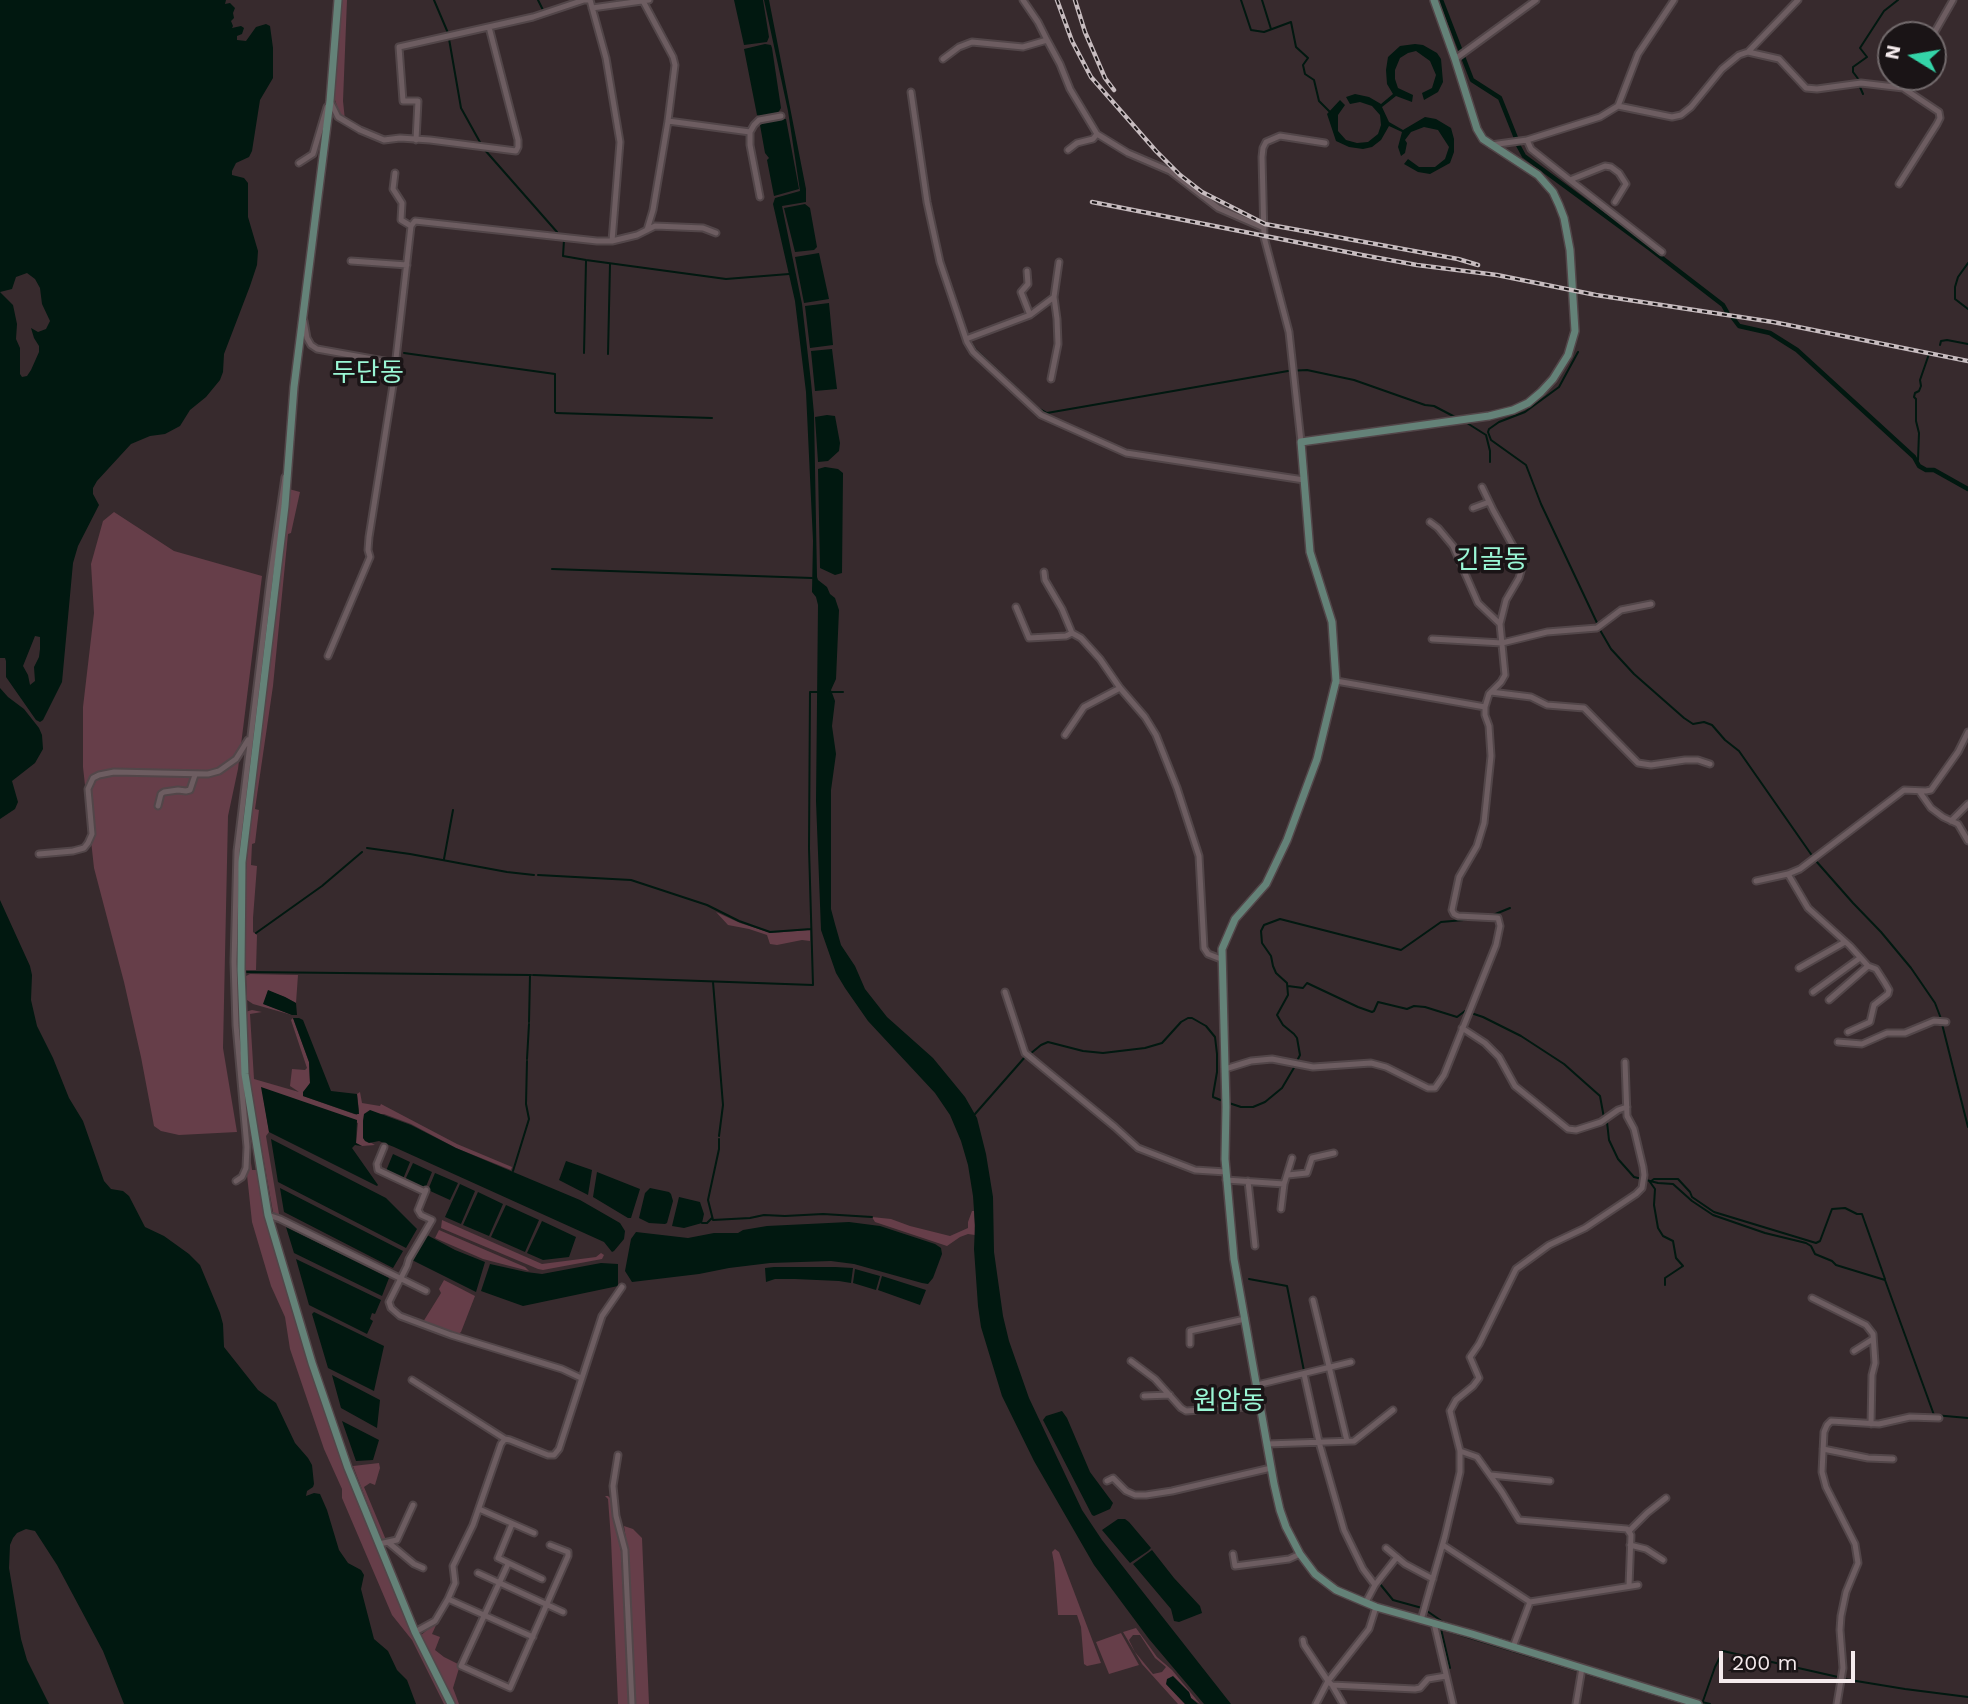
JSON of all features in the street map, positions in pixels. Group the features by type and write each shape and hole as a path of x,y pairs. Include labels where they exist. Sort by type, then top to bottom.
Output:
{"street":[{"path":"338,0 330,102 302,318 285,506 242,862 244,1074 268,1215 312,1363 352,1479 415,1632 451,1704"},
{"path":"416,140 418,101 403,101 398,47 533,17 590,0 606,58 620,142 612,241"},
{"path":"592,8 649,0"},
{"path":"1023,0 1038,22 1070,89 1097,134 1128,153 1170,171 1218,208 1264,228"},
{"path":"1301,442 1501,414 1528,403 1541,393 1558,372 1572,345 1575,319 1570,250 1564,218 1553,192 1538,175 1483,139 1477,129 1434,0"},
{"path":"1455,59 1536,0"},
{"path":"1491,145 1527,140 1600,117 1618,106 1638,54 1674,0"},
{"path":"1618,106 1672,117 1682,115 1722,69 1739,55 1748,52 1798,0"},
{"path":"1941,21 1953,0"},
{"path":"643,1 675,65 653,210 647,230"},
{"path":"330,102 338,117 384,140 389,138 513,151 518,149 489,27"},
{"path":"943,59 972,42 1023,47 1046,40"},
{"path":"1748,52 1779,59 1806,88 1861,83 1877,85"},
{"path":"1899,184 1937,124 1940,114 1937,109 1908,91"},
{"path":"911,92 927,202 940,262 973,352 1041,415 1126,453 1304,480"},
{"path":"299,163 313,154 330,102"},
{"path":"760,198 750,132 759,120 781,116"},
{"path":"668,121 750,132"},
{"path":"1068,150 1077,143 1093,139 1097,134"},
{"path":"1325,143 1280,136 1266,142 1262,157 1266,244 1289,332 1310,552 1332,622 1336,681 1317,759 1287,840 1266,884 1235,919 1222,949 1221,959 1226,1176 1234,1259 1271,1468 1286,1527 1300,1554 1308,1567 1336,1590 1376,1606 1698,1704"},
{"path":"1527,140 1531,149 1662,252"},
{"path":"1570,180 1605,166 1611,167 1626,184 1615,202"},
{"path":"395,173 393,189 402,203 401,220 411,226"},
{"path":"328,656 370,557 369,537 395,363 411,226 415,221 585,240 612,241 637,235 655,226 703,229 716,233"},
{"path":"351,261 407,265"},
{"path":"1051,379 1058,344 1054,298 1059,262"},
{"path":"1027,271 1028,285 1021,292 1030,314"},
{"path":"966,339 1030,314 1054,298"},
{"path":"302,318 307,338 317,349 395,363"},
{"path":"236,1181 242,1177 246,1168 247,1147 236,1025 234,962 239,822 283,481 288,470"},
{"path":"1225,1069 1251,1061 1272,1059 1313,1067 1371,1063 1387,1067 1428,1088 1435,1088 1444,1075 1496,945 1500,926 1498,918 1458,916 1453,912 1459,877 1477,846 1485,823 1491,756 1485,706 1491,692 1505,676 1500,624 1506,600 1519,578 1523,564 1482,486"},
{"path":"1473,508 1489,502"},
{"path":"1430,522 1453,546 1479,603 1500,624"},
{"path":"1044,572 1045,580 1072,633 1081,638 1100,659 1156,735 1199,856 1204,948 1208,954 1221,959"},
{"path":"1432,639 1502,643 1547,632 1597,628 1621,610 1651,604"},
{"path":"1016,607 1029,638 1066,636 1072,633"},
{"path":"1336,681 1485,706"},
{"path":"1065,735 1084,707 1120,688"},
{"path":"1491,692 1531,697 1547,705 1584,708 1638,763 1651,765 1685,760 1710,764"},
{"path":"1756,881 1800,869 1904,790 1926,791 1936,785 1968,732"},
{"path":"39,854 73,851 84,848 88,843 92,834 88,789 93,778 127,772 195,775 219,771 236,759 251,734"},
{"path":"159,806 161,794 164,792 190,790 195,775"},
{"path":"1919,791 1931,808 1958,824 1968,841"},
{"path":"1951,821 1968,804"},
{"path":"1788,874 1808,908 1868,966 1876,969 1889,990 1888,994 1874,1005 1868,1024 1847,1032"},
{"path":"1799,968 1845,942"},
{"path":"1813,992 1860,958"},
{"path":"1829,1000 1868,966"},
{"path":"1005,992 1024,1054 1138,1148 1195,1170 1248,1181 1284,1184"},
{"path":"1838,1042 1862,1044 1887,1033 1905,1033 1934,1021 1946,1022"},
{"path":"1462,1028 1485,1043 1499,1057 1510,1078 1527,1098 1568,1129 1576,1130 1601,1122 1627,1107"},
{"path":"1422,1620 1460,1472 1460,1451 1450,1411 1479,1378 1470,1357 1479,1345 1516,1269 1549,1245 1585,1227 1642,1188 1643,1167 1634,1129 1627,1116 1625,1062"},
{"path":"384,1147 377,1164 378,1170 426,1191 418,1210 432,1220 409,1259 389,1302 391,1308 400,1316 451,1335 562,1369 581,1378"},
{"path":"1288,1175 1307,1173 1312,1158 1334,1153"},
{"path":"1281,1209 1284,1184 1292,1158"},
{"path":"1248,1181 1255,1246"},
{"path":"268,1215 426,1290"},
{"path":"412,1380 505,1439 554,1455 559,1449 602,1316 622,1287"},
{"path":"1812,1298 1866,1325 1873,1334 1875,1363 1872,1375 1871,1424"},
{"path":"1313,1300 1347,1441"},
{"path":"1190,1344 1190,1331 1245,1319"},
{"path":"1854,1351 1874,1339"},
{"path":"1131,1361 1155,1379 1181,1408 1191,1411 1261,1406"},
{"path":"1257,1385 1351,1362"},
{"path":"1304,1374 1319,1442 1344,1530 1363,1569 1375,1585"},
{"path":"1144,1396 1170,1395"},
{"path":"1267,1444 1354,1441 1393,1410"},
{"path":"1838,1704 1843,1668 1841,1616 1846,1592 1858,1563 1855,1544 1822,1472 1824,1432 1831,1421 1879,1424 1910,1417 1939,1418"},
{"path":"415,1632 435,1621 448,1600 455,1583 453,1566 479,1509 496,1454 505,1439"},
{"path":"1823,1449 1868,1458 1893,1459"},
{"path":"1460,1451 1477,1457 1519,1520 1622,1528 1629,1531 1629,1586"},
{"path":"618,1455 613,1486 616,1516 625,1550 632,1704"},
{"path":"1107,1481 1114,1478 1126,1491 1135,1495 1146,1495 1271,1468"},
{"path":"1491,1475 1550,1482"},
{"path":"1629,1531 1666,1498"},
{"path":"379,1544 397,1540 413,1506"},
{"path":"479,1509 534,1533"},
{"path":"512,1524 498,1558 542,1579"},
{"path":"389,1543 414,1564 423,1568"},
{"path":"508,1564 461,1666 510,1688 568,1556 568,1552 550,1545"},
{"path":"1443,1545 1530,1602 1638,1585"},
{"path":"1630,1545 1646,1549 1663,1560"},
{"path":"1387,1548 1405,1564 1433,1579"},
{"path":"1233,1554 1235,1566 1289,1559 1300,1554"},
{"path":"1362,1601 1397,1557"},
{"path":"478,1573 563,1612"},
{"path":"448,1600 533,1637"},
{"path":"1514,1647 1530,1602"},
{"path":"1316,1704 1369,1629 1376,1606"},
{"path":"1434,1623 1453,1704"},
{"path":"1303,1640 1343,1704"},
{"path":"1582,1668 1576,1703 1586,1704"},
{"path":"1330,1683 1415,1689 1420,1688 1428,1679 1446,1676"}],"shaded area":[{"path":"0,0 226,0 225,4 230,3 235,8 232,28 244,28 237,40 246,41 256,27 266,24 270,26 273,48 273,78 260,100 252,151 249,157 236,163 232,171 232,175 244,178 248,183 248,217 258,251 257,265 224,354 223,372 220,380 206,397 190,410 180,426 165,434 150,436 131,444 93,488 99,505 78,546 73,563 62,682 40,722 6,677 6,661 5,658 0,658","holes":["27,273 35,279 50,321 46,329 38,332 31,328 39,352 27,376 22,377 13,305 0,292 12,289 16,277","35,636 40,637 40,649 34,667 35,681 30,685 23,666"]},
{"path":"341,0 347,0 343,101 345,120 340,115 334,97"},
{"path":"734,0 763,0 769,37 767,42 744,45"},
{"path":"764,0 769,0 806,189 806,202 782,206 802,304 811,382 817,577 835,598 839,610 836,679 831,690 835,701 832,726 836,754 831,790 831,909 835,924 841,945 855,966 865,989 887,1017 933,1058 965,1097 977,1118 993,1197 994,1252 1009,1341 1029,1398 1082,1510 1102,1540 1231,1704 1204,1704 1149,1639 1094,1565 1034,1461 1002,1396 981,1327 974,1249 973,1196 961,1141 950,1115 935,1093 868,1021 845,988 836,973 821,930 816,801 818,605 812,592 813,541 806,392 795,301 773,204 775,198 800,191 788,111"},
{"path":"771,45 772,48 781,108 778,113 759,116 744,49"},
{"path":"1423,45 1437,53 1441,59 1443,82 1438,92 1424,100 1422,93 1432,88 1436,75 1430,61 1416,51 1408,53 1400,58 1395,79 1398,88 1413,95 1412,102 1396,96 1382,107 1389,122 1403,130 1425,117 1436,119 1451,128 1454,152 1450,163 1430,174 1418,172 1404,164 1408,159 1419,167 1435,167 1445,159 1449,147 1438,130 1424,127 1411,132 1405,140 1405,153 1401,156 1398,147 1402,132 1389,126 1381,140 1372,147 1349,147 1336,141 1327,114 1340,100 1345,105 1338,115 1338,131 1346,140 1368,142 1378,134 1380,115 1372,106 1360,102 1350,104 1346,97 1355,94 1369,97 1381,104 1393,94 1387,84 1388,57 1400,46"},
{"path":"786,119 799,189 774,196 767,160 769,158 765,153 760,125 771,120"},
{"path":"805,204 810,208 817,247 814,250 795,252 784,208"},
{"path":"819,253 829,299 804,303 795,257"},
{"path":"829,303 833,345 810,348 805,306"},
{"path":"832,349 837,389 815,391 811,351"},
{"path":"835,416 839,451 828,461 818,462 815,417"},
{"path":"818,469 838,469 843,473 842,573 835,575 820,568"},
{"path":"289,489 300,492 291,533 288,534 273,686 255,809 259,810 251,865 257,866 253,918 253,932 257,935 256,970 245,970 244,894 251,811"},
{"path":"114,512 174,551 262,576 238,769 228,816 223,1048 237,1132 179,1135 161,1131 154,1126 124,982 94,868 83,767 83,707 94,613 91,564 103,521"},
{"path":"0,688 24,709 39,728 43,749 35,763 12,781 18,802 15,809 0,819"},
{"path":"0,900 30,966 31,1000 37,1026 69,1098 83,1121 104,1181 111,1189 123,1191 129,1196 145,1227 164,1236 200,1265 220,1313 224,1347 258,1390 276,1403 295,1443 312,1465 314,1484 306,1496 320,1494 339,1550 348,1563 361,1570 364,1575 361,1589 374,1639 388,1651 397,1670 407,1680 416,1704 124,1704 103,1651 57,1565 35,1531 26,1529 13,1538 9,1568 27,1660 49,1704 0,1704"},
{"path":"716,912 771,933 810,930 810,941 770,944 767,935 728,925"},
{"path":"298,975 296,1003 268,991 264,1004 292,1015 247,1000 246,976"},
{"path":"268,990 296,1003 297,1015 263,1004"},
{"path":"245,1012 262,1012 250,1014 254,1079 299,1092 290,1086 292,1069 307,1068 291,1020 293,1018 309,1062 310,1083 303,1096 357,1115 357,1094 360,1092 362,1103 381,1104 457,1144 512,1167 511,1170 384,1114 364,1115 363,1138 375,1145 362,1146 356,1143 358,1123 262,1088 269,1132 266,1136 279,1214 276,1214 273,1212 249,1079"},
{"path":"293,1018 303,1020 331,1091 357,1094 359,1114 303,1096 310,1083 309,1062"},
{"path":"261,1087 357,1120 356,1143 362,1146 355,1145 352,1148 378,1185 269,1132"},
{"path":"370,1110 411,1125 456,1148 580,1200 620,1223 625,1231 624,1239 612,1252 604,1242 394,1147 379,1141 365,1141 364,1114"},
{"path":"271,1139 386,1198 417,1229 406,1248 278,1182"},
{"path":"249,1149 252,1170 256,1170 265,1214 311,1367 448,1704 444,1704 412,1640 392,1615 324,1449 290,1349 285,1317 271,1286 252,1222 247,1175"},
{"path":"393,1154 410,1162 403,1179 386,1171"},
{"path":"566,1161 592,1170 588,1195 559,1180"},
{"path":"413,1163 432,1172 425,1189 405,1180"},
{"path":"597,1172 640,1189 631,1218 593,1197"},
{"path":"435,1173 458,1183 450,1200 428,1190"},
{"path":"460,1184 475,1191 461,1224 445,1217"},
{"path":"280,1188 403,1251 393,1268 284,1212"},
{"path":"650,1188 671,1194 673,1201 665,1224 649,1223 639,1218 645,1193"},
{"path":"478,1192 503,1204 489,1236 463,1225"},
{"path":"679,1197 700,1202 704,1214 702,1223 684,1228 672,1226"},
{"path":"506,1205 539,1220 525,1252 491,1237"},
{"path":"972,1211 975,1235 960,1237 947,1246 875,1222 872,1217 891,1219 950,1236 968,1228"},
{"path":"442,1220 542,1264 596,1257 601,1253 604,1255 602,1259 538,1269 441,1228"},
{"path":"542,1221 576,1237 569,1257 543,1260 527,1253"},
{"path":"849,1222 880,1226 941,1248 942,1254 933,1278 928,1284 922,1283 854,1264 831,1261 770,1263 632,1282 625,1271 631,1239 636,1232 688,1238 714,1233 738,1233 767,1226"},
{"path":"286,1227 389,1278 382,1296 294,1253"},
{"path":"439,1230 529,1271 483,1259 435,1238"},
{"path":"427,1235 485,1262 476,1292 412,1260"},
{"path":"296,1259 381,1300 375,1314 372,1313 370,1319 373,1321 367,1334 309,1305"},
{"path":"601,1263 618,1264 618,1286 523,1306 481,1291 490,1264 542,1274"},
{"path":"765,1268 853,1268 851,1283 795,1279 766,1282"},
{"path":"855,1269 880,1276 876,1290 853,1283"},
{"path":"882,1276 926,1290 920,1305 878,1290"},
{"path":"444,1280 475,1296 461,1332 457,1335 423,1322 441,1293 439,1289"},
{"path":"314,1312 384,1346 374,1391 328,1368 312,1314"},
{"path":"332,1375 380,1400 377,1428 341,1408"},
{"path":"1062,1411 1090,1472 1113,1503 1110,1509 1094,1516 1043,1420 1046,1416"},
{"path":"342,1421 379,1440 373,1460 356,1461"},
{"path":"379,1463 375,1485 370,1483 364,1487 386,1540 382,1541 353,1466"},
{"path":"605,1496 612,1500 621,1551 629,1704 618,1704 611,1539 608,1499"},
{"path":"1118,1519 1129,1522 1151,1548 1130,1563 1102,1530"},
{"path":"624,1526 633,1529 642,1538 649,1704 634,1704"},
{"path":"1055,1549 1059,1552 1101,1663 1087,1666 1084,1664 1081,1627 1077,1615 1058,1615 1052,1552"},
{"path":"1152,1550 1200,1606 1202,1613 1179,1622 1174,1621 1171,1609 1133,1564"},
{"path":"438,1621 432,1634 440,1637 435,1650 460,1665 453,1688 459,1704 453,1704 421,1635"},
{"path":"1136,1628 1157,1657 1172,1670 1200,1704 1191,1698 1189,1692 1166,1684 1185,1704 1178,1704 1142,1664 1123,1632","holes":["1133,1635 1140,1635 1155,1658 1166,1667 1162,1672 1153,1674 1135,1652 1129,1640"]},
{"path":"1121,1633 1139,1665 1109,1674 1096,1642"},
{"path":"1173,1676 1198,1704 1185,1704 1166,1684 1167,1679"}],"waterway":[{"path":"434,0 448,33 461,108 481,144"},
{"path":"538,0 544,12"},
{"path":"1241,0 1251,30 1264,32 1291,22 1296,47 1308,58 1303,65 1305,74 1314,80 1319,101 1330,112"},
{"path":"1262,0 1271,29"},
{"path":"1441,0 1472,80 1500,98 1516,138"},
{"path":"1859,80 1853,67 1867,57 1860,48 1884,11 1898,0"},
{"path":"1860,87 1863,94"},
{"path":"1518,145 1524,156 1649,248 1723,305 1727,312"},
{"path":"484,149 557,232"},
{"path":"564,240 563,256 586,260 726,279 789,274"},
{"path":"584,353 586,261"},
{"path":"1968,263 1958,277 1955,287 1955,299 1968,309"},
{"path":"608,354 610,264"},
{"path":"1733,318 1739,326 1770,333 1797,350 1914,457 1919,466 1934,470 1968,489"},
{"path":"1940,345 1941,341 1947,340 1968,344"},
{"path":"970,341 976,350 1038,408 1047,413 1288,371 1307,370 1354,380 1434,406 1455,417"},
{"path":"1578,352 1559,387 1525,412 1499,422 1488,432 1491,440 1526,465 1541,504 1598,625"},
{"path":"404,353 555,374 555,412"},
{"path":"1918,460 1919,433 1914,397 1921,386 1920,380 1929,354"},
{"path":"556,413 712,418"},
{"path":"1467,423 1486,435 1490,462"},
{"path":"552,569 812,578"},
{"path":"1600,630 1611,649 1634,674 1684,718 1693,724 1704,722 1712,725 1739,751 1813,857"},
{"path":"533,975 813,985 809,848 810,692 817,692"},
{"path":"830,692 843,692"},
{"path":"444,859 453,810"},
{"path":"367,848 534,875"},
{"path":"256,933 322,886 362,852"},
{"path":"1816,861 1881,932 1935,1003 1968,1127"},
{"path":"538,875 631,880 707,905 739,921 770,932 811,929"},
{"path":"1493,915 1510,908"},
{"path":"1297,1061 1300,1055 1297,1038 1277,1015 1288,995 1287,983 1276,973 1271,956 1262,943 1261,931 1264,925 1280,919 1401,950 1441,922 1475,919"},
{"path":"247,972 531,975"},
{"path":"529,1022 530,975"},
{"path":"713,982 723,1105 719,1136"},
{"path":"1288,986 1303,988 1307,983 1372,1012 1378,1002 1407,1009 1414,1006 1425,1007 1457,1017 1465,1011 1521,1036 1564,1064 1600,1096 1609,1140 1618,1159 1634,1177 1673,1184 1713,1215 1765,1233 1806,1243 1815,1254 1836,1265 1885,1280 1934,1415 1968,1418"},
{"path":"1030,1054 1048,1042 1103,1053 1145,1048 1162,1043 1181,1022 1192,1018 1206,1026 1215,1037 1217,1072 1213,1097 1223,1101"},
{"path":"527,1059 529,1024"},
{"path":"975,1114 1025,1057"},
{"path":"513,1171 529,1119 526,1104 527,1061"},
{"path":"1229,1103 1253,1107 1265,1102 1282,1088 1295,1066"},
{"path":"719,1139 708,1200 713,1220 764,1215 872,1217"},
{"path":"1665,1285 1665,1278 1683,1266 1676,1258 1673,1241 1663,1236 1658,1228 1654,1205 1655,1189 1650,1182 1654,1179 1678,1179 1692,1197 1714,1212 1816,1243 1820,1241 1832,1209 1845,1208 1862,1214 1885,1279"},
{"path":"702,1223 707,1223 712,1218"},
{"path":"1249,1279 1287,1286 1304,1371"},
{"path":"1380,1584 1393,1600 1422,1608"},
{"path":"1427,1611 1443,1622 1482,1634"},
{"path":"1450,1668 1441,1629 1685,1704"},
{"path":"1498,1638 1513,1643"},
{"path":"1703,1701 1723,1651 1838,1677"},
{"path":"1612,1674 1670,1692"},
{"path":"1844,1679 1968,1697"},
{"path":"1698,1701 1710,1704"}],"railway":[{"path":"1057,0 1072,41 1091,77 1156,151 1202,192 1265,224 1458,259 1478,265"},
{"path":"1075,0 1085,32 1105,78 1114,90"},
{"path":"1092,202 1417,265 1497,275 1596,295 1773,322 1968,361"}],"district":[{"name":"두단동","path":"368,373"},
{"name":"긴골동","path":"1492,560"},
{"name":"원암동","path":"1229,1401"}]}
